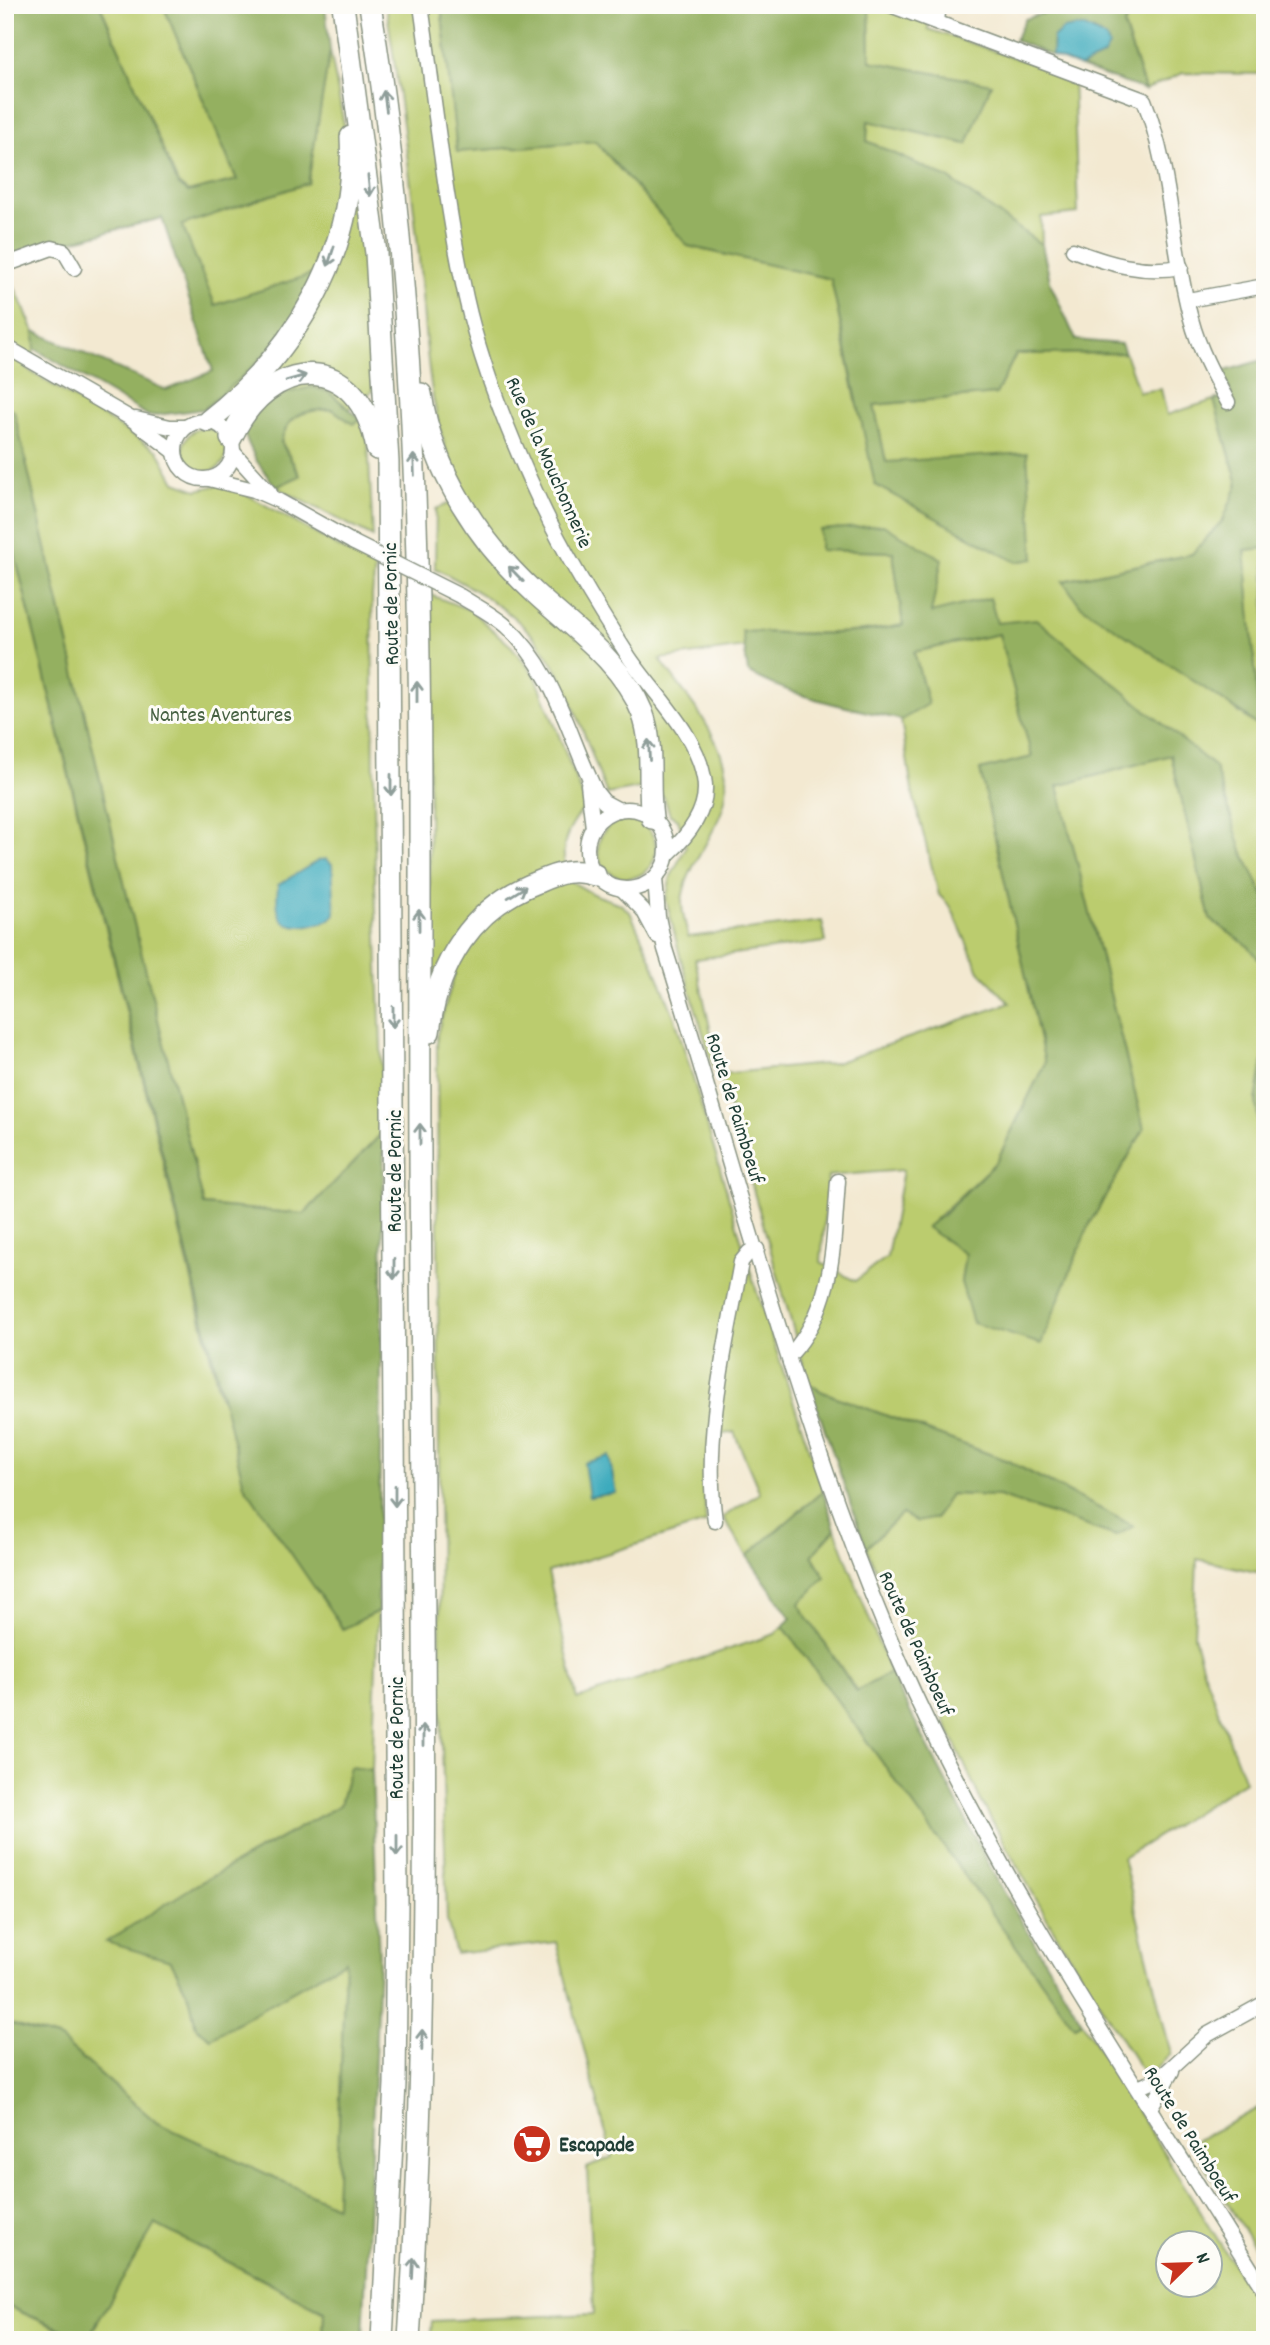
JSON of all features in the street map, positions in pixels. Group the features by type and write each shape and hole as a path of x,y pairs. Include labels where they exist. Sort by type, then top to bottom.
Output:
{"highway":[{"name":"Route de Pornic","path":"343,5 379,298 389,545 397,1904 395,2084 382,2340"},
{"name":"Route de Pornic","path":"370,5 396,184 409,339 417,580 423,1972 419,2139 409,2340"},
{"path":"208,421 236,399 274,360 319,292 341,224 350,181 351,115 356,94"},
{"path":"409,339 419,363 428,424 456,492 473,522 516,575 607,659 634,695 649,738 657,823"},
{"path":"232,445 242,414 262,394 294,377 325,376 349,389 367,410 373,424 381,520 389,545"},
{"path":"420,1086 428,1062 430,1025 440,981 449,959 471,925 527,886 571,870 596,875"}],"street":[{"name":"Rue de la Mouchonnerie","path":"421,5 466,300 488,373 532,484 579,576 629,656 689,741 700,764 706,792 690,832 667,855"},
{"path":"890,5 1144,100 1160,142 1181,267 1203,356 1228,401"},
{"path":"937,21 939,5"},
{"path":"5,265 52,248 64,251 74,268"},
{"path":"1073,250 1139,270 1157,272 1181,267"},
{"path":"1188,300 1265,286"},
{"path":"5,346 130,418 175,452 186,473 254,490 279,501 354,543 460,596 506,626 536,662 555,695 584,768 593,806 593,828 587,853 596,875 608,885 623,890 640,888 655,878 667,855 657,823"},
{"path":"130,418 170,427 186,427 208,421 221,426 232,445 279,501"},
{"path":"175,452 178,435 186,427"},
{"path":"209,479 228,466 232,445"},
{"path":"584,768 604,802 619,810"},
{"path":"593,828 604,816 619,810 636,810 657,823 682,830 696,818"},
{"name":"Route de Paimboeuf","path":"655,878 657,917 665,949 790,1355 843,1519 915,1695 1013,1886 1265,2292"},
{"name":"Route de Paimboeuf","path":"623,890 643,910 665,949"},
{"path":"790,1355 805,1338 826,1295 838,1181"},
{"path":"715,1521 711,1482 719,1380 741,1262 749,1252 757,1250"},
{"path":"1138,2088 1160,2078 1207,2035 1265,2003"},
{"path":"1150,2108 1181,2058"}],"green space":[{"path":"5,5 100,5 178,184 188,192 237,180 163,5 325,5 330,50 308,183 182,225 215,305 315,273 300,315 254,366 204,409 149,416 35,349 34,331 166,390 213,371 162,218 5,258"},
{"path":"100,5 163,5 237,180 188,192 178,184"},
{"path":"386,5 441,5 457,152 595,141 688,246 831,279 857,406 886,462 874,405 996,394 1016,354 1125,353 1139,392 1161,389 1167,415 1214,400 1238,485 1223,520 1192,554 1063,581 1260,728 1245,550 1265,548 1265,898 1242,851 1215,767 996,623 990,598 930,614 883,525 820,550 893,552 903,625 843,633 743,631 745,647 660,659 697,709 713,736 720,750 727,784 719,819 686,882 682,904 688,937 822,921 826,942 695,959 720,1074 714,1070 666,899 671,876 686,847 678,819 670,815 664,797 639,788 607,794 562,681 537,640 500,607 435,568 436,509 465,497 452,466 434,405 415,218"},
{"path":"441,5 869,5 870,61 991,84 967,144 868,121 867,141 948,178 1042,245 1051,285 1076,340 1121,344 1125,353 1016,354 996,394 874,405 886,462 1027,453 1034,559 1016,562 875,485 831,279 688,246 595,141 457,152"},
{"path":"869,5 930,5 928,29 1073,77 1078,213 1041,217 1042,245 948,178 867,141 868,121 966,144 991,84 870,61"},
{"path":"1070,5 1105,11 1107,5 1134,5 1124,26 1145,90 1080,67 1103,56 1106,38 1092,30 1074,29 1053,38 1052,56 1015,40 1025,19"},
{"path":"1134,5 1265,5 1265,74 1183,73 1145,90 1124,25"},
{"path":"330,50 362,221 374,390 349,409 329,392 244,434 204,409 254,366 314,274 215,305 181,225 308,183"},
{"name":"Nantes Aventures","path":"5,266 34,331 35,349 25,368 158,451 175,482 197,490 227,483 375,568 372,595 375,883 384,1131 304,1214 204,1205 126,891 14,411 5,406"},
{"path":"1265,359 1265,548 1245,550 1260,728 1080,605 1063,581 1192,554 1223,520 1238,484 1214,400 1231,394 1222,372"},
{"path":"312,387 329,392 361,419 353,424 332,409 306,412 293,419 281,442 300,476 276,487 256,460 244,434 257,408 286,393"},
{"path":"5,406 14,411 126,891 204,1205 304,1214 384,1131 378,1611 343,1629 244,1485 5,514"},
{"path":"332,409 353,424 361,419 368,442 373,537 276,487 300,475 281,441 288,424 299,414"},
{"path":"205,428 214,429 221,434 226,441 226,459 221,466 214,471 205,472 196,471 189,466 184,459 183,450 184,441 189,434 196,429"},
{"path":"5,514 220,1396 342,1629 378,1611 372,1770 350,1767 340,1805 191,1888 171,1961 190,1999 196,2027 211,2038 345,1961 336,2207 157,2123 60,2039 5,2022"},
{"path":"883,525 942,559 931,613 990,598 997,623 1036,619 1215,767 1242,851 1265,898 1265,967 1249,947 1210,919 1171,755 1058,786 1144,1129 1088,1227 1041,1344 973,1323 961,1282 965,1254 926,1227 943,1215 997,1161 1045,1063 980,770 1032,757 999,634 914,652 928,704 901,720 804,696 748,672 742,631 843,633 903,625 893,552 820,550 820,530"},
{"path":"428,594 470,610 512,647 536,677 586,805 573,824 564,848 569,880 593,894 620,904 630,912 649,954 675,1018 755,1286 823,1491 747,1556 723,1517 760,1493 734,1432 710,1437 704,1487 706,1523 548,1572 577,1699 775,1634 783,1626 1075,2026 1082,2022 1212,2230 1154,2230 1154,2300 1224,2300 1224,2249 1250,2291 1262,2325 1261,2340 430,2340 432,2321 594,2314 587,2168 612,2157 556,1942 456,1954 447,1920 440,1674 437,1034 455,973 430,975"},
{"path":"999,634 1032,757 980,770 1045,1063 997,1161 927,1227 965,1254 961,1282 1088,1227 1144,1129 1058,786 1171,755 1210,919 1249,947 1265,967 1265,1050 1256,1101 1265,1184 1265,1574 1197,1559 1194,1636 1204,1673 1245,1781 1123,1858 1171,2054 1146,2078 1053,1929 981,1801 866,1548 902,1513 936,1518 950,1494 999,1496 1116,1536 1133,1526 1008,1461 823,1392 809,1384 720,1074 835,1063 1010,1003 979,971 951,907 939,895 912,790 901,720 928,704 914,652","holes":["903,1170 887,1257 855,1281 821,1262 828,1176"]},
{"path":"627,820 643,825 651,833 656,849 651,865 643,873 627,878 611,873 603,865 598,849 603,833 611,825"},
{"path":"1265,1050 1265,1184 1256,1101"},
{"path":"809,1384 823,1392 1008,1461 1134,1526 1116,1536 999,1496 950,1494 936,1518 917,1522 902,1514 866,1548"},
{"path":"823,1491 835,1529 812,1555 825,1577 799,1604 856,1691 890,1673 998,1882 1082,2022 1074,2026 783,1626 791,1618 747,1556"},
{"path":"835,1529 890,1673 857,1691 798,1604 825,1577 812,1555"},
{"path":"350,1767 372,1770 379,1963 363,2340 323,2340 324,2311 155,2224 87,2340 5,2305 5,2022 60,2039 157,2123 336,2206 345,1961 211,2038 196,2027 190,1999 171,1961 106,1942 191,1888 340,1805"},
{"path":"1265,2105 1265,2265 1191,2143"},
{"path":"155,2224 324,2312 323,2340 87,2340"},
{"path":"5,2305 83,2340 5,2340"}],"water":[{"path":"1085,27 1106,38 1109,46 1103,56 1080,67 1052,56 1053,38 1063,29"},
{"path":"326,859 332,864 335,914 318,924 299,926 285,922 278,912 278,885 319,860"},
{"path":"609,1456 616,1493 589,1497 584,1463"}],"place":[{"name":"Escapade","path":"532,2144"}]}
